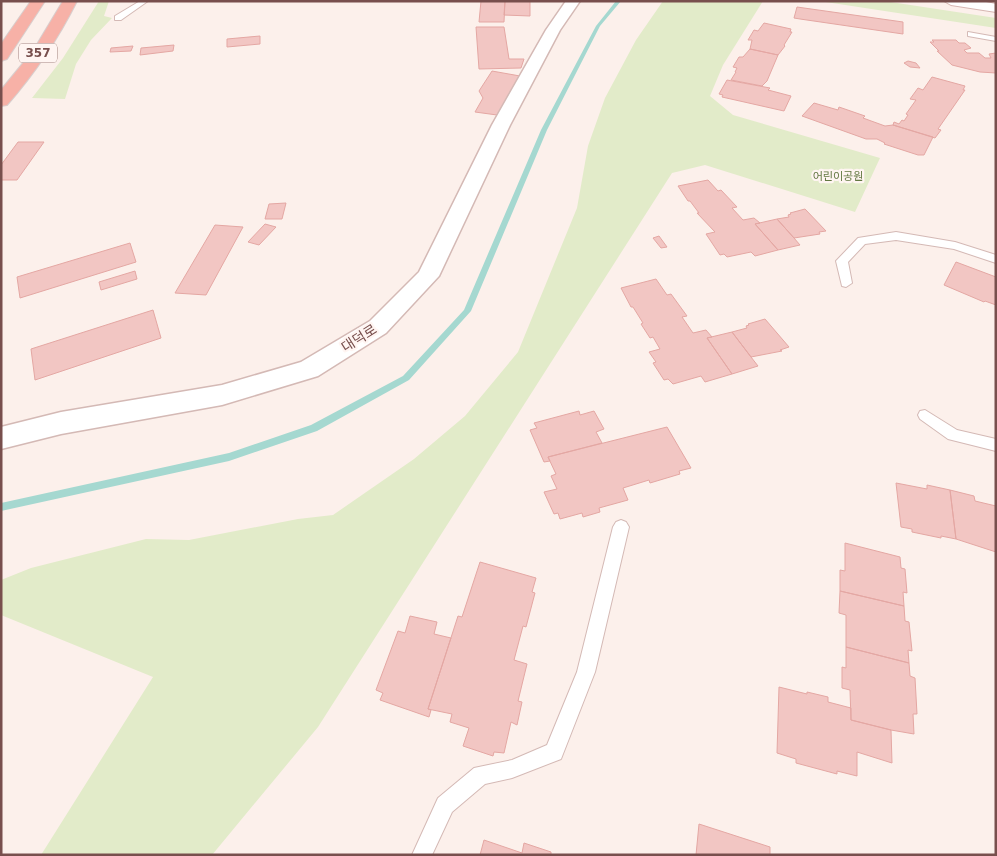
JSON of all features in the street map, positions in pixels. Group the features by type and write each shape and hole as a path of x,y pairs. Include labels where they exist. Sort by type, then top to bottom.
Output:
{"highway":[{"name":"357","path":"1,56 38,1"},
{"name":"357","path":"1,101 12,90 57,27 70,1"}],"main road":[{"path":"951,1 996,8"}],"street":[{"name":"대덕로","path":"1,438 61,424 222,395 309,369 378,327 428,276 501,125 553,30 573,1"}],"lane":[{"path":"118,18 145,1"},
{"path":"971,34 996,39"},
{"path":"846,283 842,261 862,241 896,236 955,246 996,259"},
{"path":"925,416 953,435 996,446"},
{"path":"422,855 445,805 481,775 512,769 554,752 586,672 621,526"}],"green space":[{"path":"99,1 109,1 104,16 112,18 91,40 76,64 65,99 32,98 63,58"},
{"name":"어린이공원","path":"663,1 763,1 723,65 710,96 733,115 880,158 855,212 705,165 672,173 318,727 212,855 41,855 153,677 1,615 1,580 31,568 146,539 189,540 298,519 333,515 414,459 465,416 518,352 577,208 588,146 605,98 636,40"},
{"path":"819,1 884,1 996,18 996,28"}],"building":[{"path":"481,1 505,1 504,22 479,22"},
{"path":"505,1 530,1 530,16 504,15"},
{"path":"797,7 903,22 903,34 794,18"},
{"path":"764,23 791,29 790,32 792,32 785,46 778,55 750,49 752,40 748,40 754,30 758,31"},
{"path":"476,27 504,27 509,59 524,59 521,68 479,69"},
{"path":"260,36 260,44 227,47 227,39"},
{"path":"932,40 956,40 959,43 965,43 971,48 964,50 967,53 979,53 985,58 991,58 989,54 996,53 996,73 980,72 952,65 937,51 939,51 930,42 934,42"},
{"path":"174,45 173,51 140,55 141,48"},
{"path":"133,46 131,51 110,52 111,48"},
{"path":"750,49 778,55 767,81 762,86 731,80 737,68 733,67 739,57 743,57"},
{"path":"908,61 916,63 920,68 910,67 904,63"},
{"path":"492,71 520,76 497,115 475,112 483,98 479,91"},
{"path":"932,77 965,86 963,90 965,90 938,129 941,130 935,138 893,125 894,122 899,124 902,120 904,121 908,115 906,114 916,100 910,99 918,88 923,90"},
{"path":"727,80 770,88 768,90 791,96 784,111 722,97 723,95 719,94"},
{"path":"814,103 838,110 839,107 865,116 863,118 885,126 893,125 933,137 924,155 918,155 884,144 877,139 866,139 802,116"},
{"path":"18,142 44,142 17,180 1,180 1,165"},
{"path":"708,180 718,191 721,190 737,207 732,208 743,220 754,218 760,223 755,224 778,250 755,256 751,252 727,257 724,254 720,255 706,234 715,232 697,213 699,213 678,186"},
{"path":"286,203 282,219 265,219 269,204"},
{"path":"805,209 826,231 819,232 820,234 794,238 777,219 789,217 790,213"},
{"path":"777,219 800,245 778,250 755,224"},
{"path":"265,224 276,227 259,245 248,242"},
{"path":"215,225 243,227 206,295 175,293"},
{"path":"659,236 667,247 661,248 653,238"},
{"path":"130,243 136,262 20,298 17,277"},
{"path":"956,262 996,277 996,305 984,302 944,285"},
{"path":"135,271 137,279 101,290 99,282"},
{"path":"656,279 667,295 671,294 687,316 682,317 693,333 706,330 712,337 707,338 732,374 705,382 701,376 673,384 668,379 664,380 653,363 656,362 649,352 660,349 653,337 650,338 641,324 643,323 633,307 631,307 621,288"},
{"path":"153,310 161,338 35,380 31,349"},
{"path":"765,319 789,347 780,350 782,351 751,357 732,332 747,328 748,324"},
{"path":"732,332 758,366 732,374 707,338"},
{"path":"579,411 580,415 594,411 604,429 596,432 602,443 548,457 550,461 544,462 530,430 537,428 534,423"},
{"path":"667,427 691,468 679,471 680,474 650,483 649,480 623,488 628,500 599,508 600,512 583,517 582,513 560,519 558,513 554,514 544,492 557,489 551,476 556,474 548,457"},
{"path":"896,483 927,489 927,485 950,490 956,539 912,532 912,529 901,527"},
{"path":"950,490 974,496 975,501 996,506 996,552 956,539"},
{"path":"845,543 900,557 901,568 905,569 907,593 903,592 904,606 840,591 840,570 845,571"},
{"path":"480,562 536,578 532,592 535,593 526,627 523,626 514,660 527,664 518,701 522,702 517,725 511,722 504,753 494,752 493,756 463,746 469,728 450,722 452,714 428,709 458,616 462,617"},
{"path":"840,591 904,606 905,621 909,622 912,651 908,650 909,663 846,647 846,615 839,613"},
{"path":"410,616 437,622 434,634 451,638 428,709 431,710 429,717 380,700 383,693 376,690 398,631 405,633"},
{"path":"846,647 909,663 910,676 915,678 917,714 913,714 914,734 851,720 850,690 842,688 842,667 846,668"},
{"path":"779,687 828,697 828,702 851,708 851,720 891,730 892,763 857,752 857,776 837,771 837,774 796,763 796,759 777,753"},
{"path":"699,824 770,847 770,855 696,855"},
{"path":"484,840 522,853 524,843 551,852 551,855 480,855"}],"waterway":[{"path":"1,507 229,457 314,428 406,378 467,311 544,130 598,26 619,1"}]}
